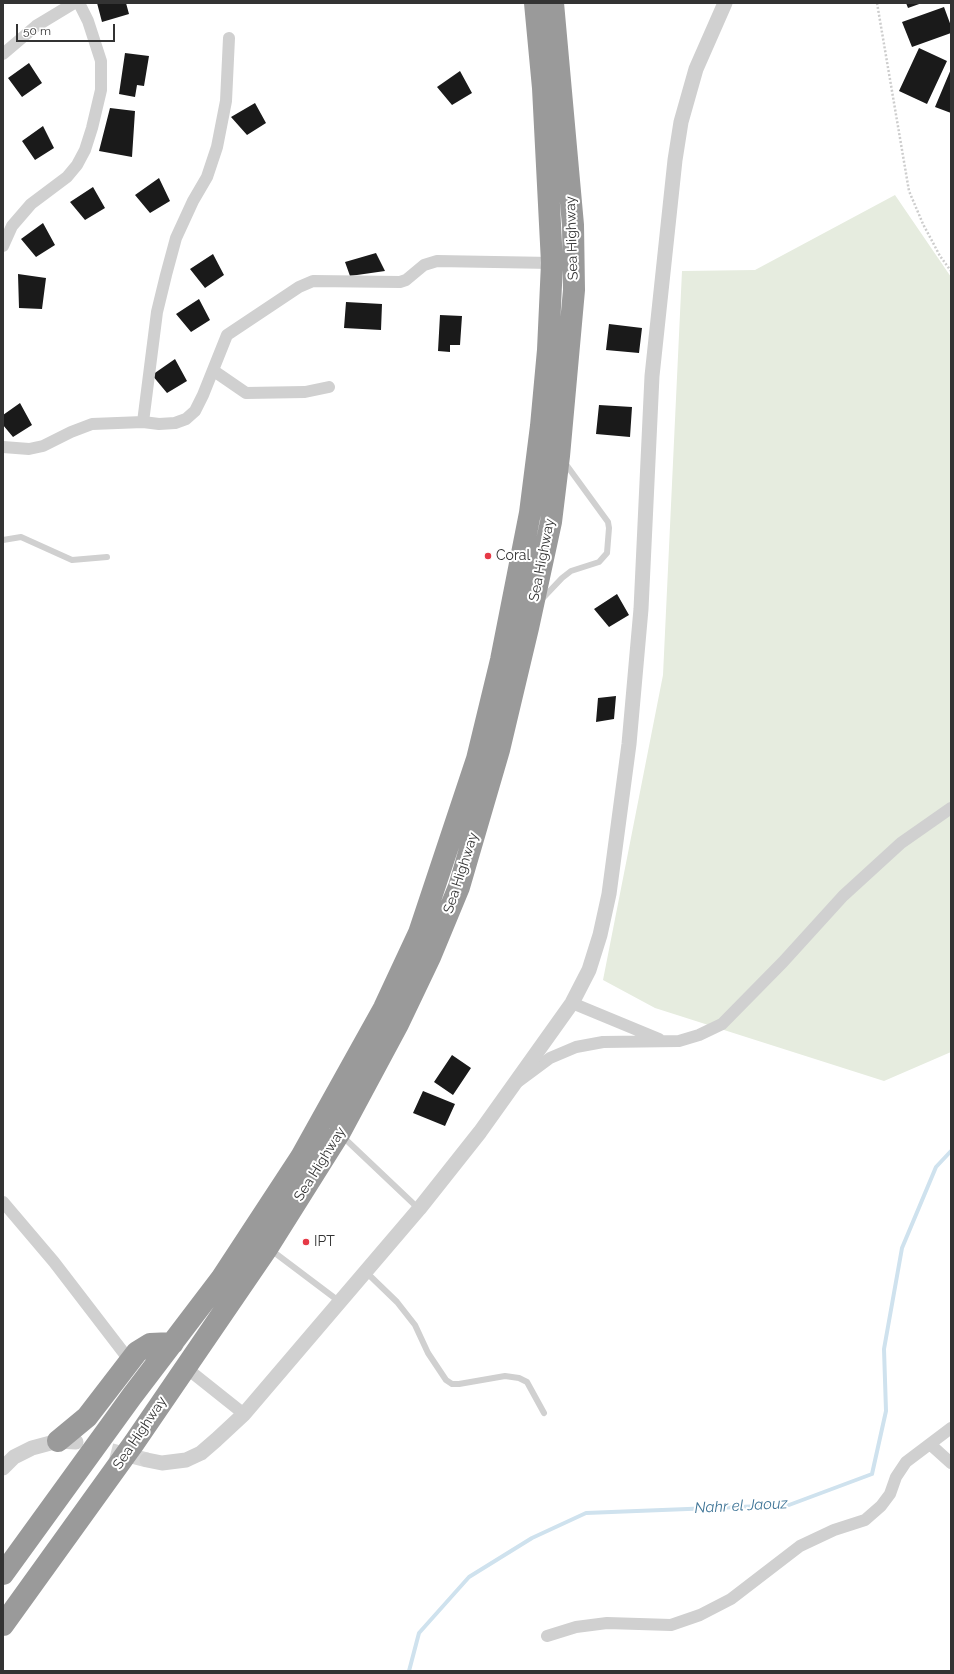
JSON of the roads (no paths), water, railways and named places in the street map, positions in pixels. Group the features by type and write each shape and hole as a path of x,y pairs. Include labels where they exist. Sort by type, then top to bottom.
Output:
{"highway":[{"name":"Sea Highway","path":"3,1574 132,1396 221,1279 301,1157 384,1008 419,933 477,759 502,660 530,513 541,426 548,350 552,262 543,88 535,3"},
{"name":"Sea Highway","path":"3,1625 134,1443 268,1247 339,1134 398,1024 430,957 459,887 499,750 528,628 551,522 559,456 574,290 573,225 553,3"},
{"path":"67,1441 137,1352 150,1344 173,1343"}],"street":[{"path":"3,54 36,26 74,3"},
{"path":"3,246 12,226 31,204 67,177 77,165 85,150 92,128 101,90 101,61 88,21 79,3"},
{"path":"147,1460 162,1463 186,1460 201,1453 244,1414 419,1209 480,1132 572,1003 589,970 606,912 629,744 641,609 652,376 661,279 677,145 684,109 696,69 725,3"},
{"path":"143,422 155,326 166,275 176,238 193,201 207,177 217,147 226,101 229,38"},
{"path":"3,447 29,449 43,446 71,432 92,424 143,422 175,424 186,419 195,411 214,371 227,336 299,287 313,282 400,282 406,280 424,265 437,261 552,262"},
{"path":"214,371 246,393 305,392 329,387"},
{"path":"511,1087 550,1058 576,1047 603,1042 665,1042 688,1039 704,1034 730,1018 843,896 901,843 951,808"},
{"path":"572,1003 665,1042"},
{"path":"3,1202 54,1262 130,1361"},
{"path":"185,1367 244,1414"},
{"path":"547,1636 576,1627 607,1623 671,1625 700,1615 731,1599 800,1546 834,1530 865,1520 886,1500 906,1462 931,1445 951,1428"},
{"path":"3,1467 14,1457 32,1448 67,1441"},
{"path":"931,1445 951,1463"}],"lane":[{"path":"528,628 539,604 554,585 571,571 602,560 607,553 608,522 559,456"},
{"path":"3,540 21,537 72,560 107,557"},
{"path":"339,1134 419,1209"},
{"path":"268,1247 340,1302"},
{"path":"366,1272 397,1302 415,1325 428,1353 446,1380 452,1384 459,1384 505,1376 519,1378 527,1382 544,1413"}],"waterway":[{"name":"Nahr el Jaouz","path":"409,1671 419,1633 469,1577 532,1538 586,1513 789,1505 872,1474 886,1411 884,1349 902,1248 936,1167 951,1151"}],"tunnel":[{"path":"89,1445 147,1460"}],"place":[{"name":"Coral","path":"488,556"},
{"name":"IPT","path":"306,1242"}]}
